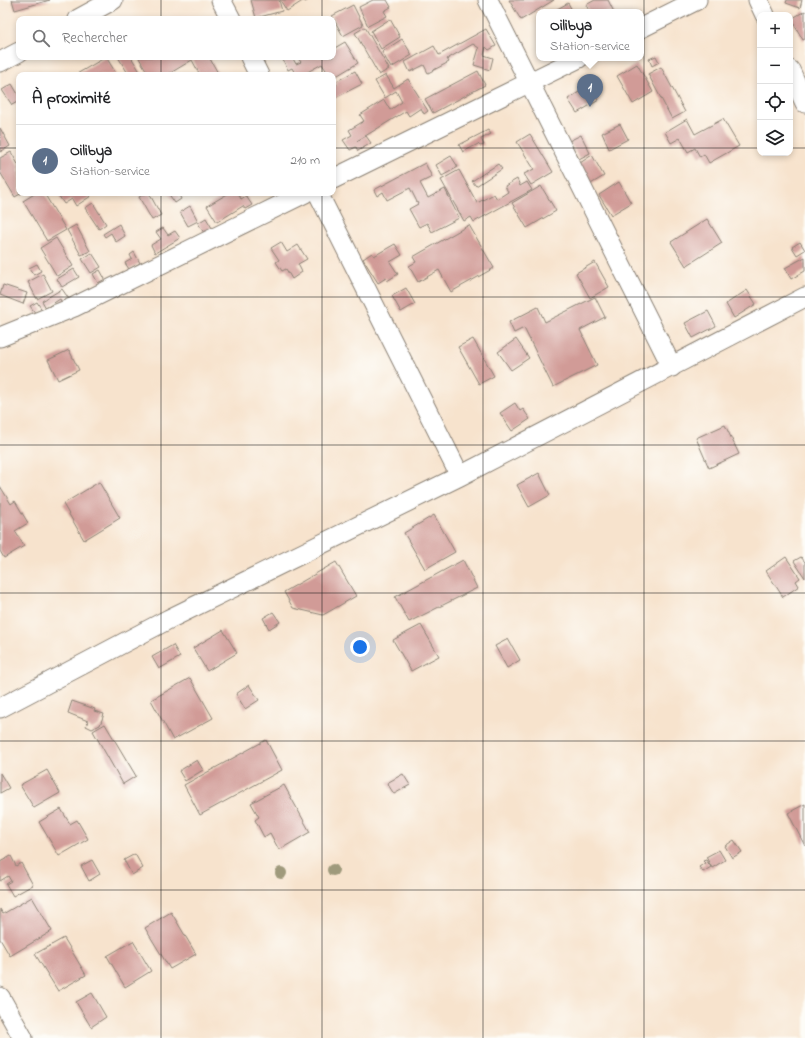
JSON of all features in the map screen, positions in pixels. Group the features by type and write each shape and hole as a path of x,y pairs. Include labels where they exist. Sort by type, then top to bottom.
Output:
{"street":[{"path":"84,16 113,0"},
{"path":"221,0 229,16"},
{"path":"488,0 672,367"},
{"path":"644,26 697,0"},
{"path":"758,0 764,12"},
{"path":"0,62 16,54"},
{"path":"252,60 258,72"},
{"path":"336,178 573,61"},
{"path":"793,77 805,103"},
{"path":"0,336 74,306 299,196"},
{"path":"320,196 460,476"},
{"path":"0,708 169,619 460,476 805,297"},
{"path":"0,997 23,1038"}],"building":[{"path":"12,0 50,0 15,10"},
{"path":"251,0 279,0 282,11 263,16 255,16"},
{"path":"280,0 304,0 287,11"},
{"path":"373,0 387,0 391,7 384,11 387,16 368,26 359,7"},
{"path":"509,0 554,0 539,9 536,9 536,11 521,20"},
{"path":"595,0 608,0 612,9 588,9 586,5"},
{"path":"787,0 802,0 800,8 786,3"},
{"path":"568,3 571,9 557,9"},
{"path":"353,5 363,25 343,36 336,23 336,16 332,16"},
{"path":"805,11 805,39 803,40 793,22 793,18"},
{"path":"390,19 400,37 381,49 371,31"},
{"path":"365,27 389,69 379,75 355,33"},
{"path":"486,29 496,46 489,50 486,47 484,55 493,58 490,70 474,65 479,48 473,44 447,59 449,62 428,73 424,65 410,72 405,62 434,46 439,55"},
{"path":"402,39 412,55 391,68 382,52"},
{"path":"345,42 358,63 336,76 336,72 327,72 322,64 307,72 294,72 292,68 288,70 283,60 294,60 296,64 301,62 299,60 336,60 336,47"},
{"path":"656,56 659,62 652,66 649,59"},
{"path":"101,60 108,60 115,72 80,72"},
{"path":"120,60 133,60 140,72 127,72"},
{"path":"140,60 192,60 172,72 147,72"},
{"path":"192,60 211,60 217,72 198,72"},
{"path":"637,64 653,92 633,104 617,76"},
{"path":"661,67 685,112 672,119 648,74"},
{"path":"355,71 362,84 336,97 336,81"},
{"path":"478,71 485,85 433,113 425,99"},
{"path":"386,75 394,88 408,79 428,111 424,114 421,108 409,116 406,111 357,141 366,136 371,143 358,151 356,147 350,150 343,140 352,135 349,130 364,121 360,115 384,100 390,110 402,102 396,91 385,98 375,81"},
{"path":"12,84 16,91 16,103 12,105 2,90"},
{"path":"590,85 599,100 577,113 568,99"},
{"path":"687,119 695,134 723,119 739,146 709,163 704,154 700,157 695,148 688,152 680,138 671,143 665,132"},
{"path":"620,124 628,139 609,149 602,133"},
{"path":"0,128 10,146 0,152"},
{"path":"488,130 491,134 481,139 484,145 480,146 478,144 463,152 459,145"},
{"path":"530,134 553,172 531,185 524,174 534,169 517,142"},
{"path":"581,135 590,153 579,159 569,141"},
{"path":"11,152 16,161 17,196 15,197 0,172 0,158"},
{"path":"592,155 604,176 589,185 577,165"},
{"path":"451,156 458,167 442,176 436,165"},
{"path":"425,163 432,177 420,183 428,198 445,189 459,218 432,232 427,223 419,227 409,209 418,204 410,188 387,200 383,192 377,196 374,190"},
{"path":"498,164 502,169 476,186 472,181"},
{"path":"459,170 477,203 494,194 497,199 508,192 505,186 517,179 520,186 527,182 532,190 474,222 471,217 464,221 441,180"},
{"path":"619,182 631,203 611,215 599,195"},
{"path":"541,186 556,211 527,228 512,203"},
{"path":"31,196 46,196 66,230 47,241 23,201"},
{"path":"59,196 91,196 76,206 72,199 64,204"},
{"path":"151,196 161,215 152,220 139,197"},
{"path":"170,196 180,196 181,199 175,203"},
{"path":"224,196 240,196 241,199 246,196 252,205 245,209 243,206 217,222 207,206"},
{"path":"93,203 106,224 99,229 85,208"},
{"path":"190,206 198,221 188,226 180,212"},
{"path":"206,218 212,228 204,233 198,223"},
{"path":"707,219 722,243 686,266 671,242"},
{"path":"119,224 125,236 116,242 111,233 105,237 103,234"},
{"path":"76,225 90,251 81,255 67,230"},
{"path":"469,225 494,268 451,292 439,270 418,282 409,266 416,262 413,257"},
{"path":"163,228 168,235 175,231 180,238 155,253 151,245 161,239 156,232"},
{"path":"56,238 73,266 57,276 40,248"},
{"path":"281,242 287,252 298,245 307,259 298,264 302,272 292,279 286,269 282,271 276,262 279,260 271,248"},
{"path":"800,242 805,250 797,255 792,247"},
{"path":"395,244 402,255 390,262 398,274 387,281 386,278 378,283 363,259 372,253 374,256"},
{"path":"134,252 140,263 129,269 125,263 132,259 130,255"},
{"path":"92,253 101,267 91,273 82,259"},
{"path":"805,257 805,271 791,279 785,268"},
{"path":"595,262 609,287 590,298 576,273"},
{"path":"37,264 41,271 34,275 29,268"},
{"path":"74,269 79,277 62,287 57,279"},
{"path":"100,270 105,279 98,283 93,274"},
{"path":"43,274 52,291 37,299 28,282"},
{"path":"3,285 27,293 23,304 0,295"},
{"path":"406,288 415,304 401,312 392,296"},
{"path":"62,289 69,299 62,303 60,299 46,308 42,301"},
{"path":"747,290 756,304 734,318 726,304"},
{"path":"595,297 605,317 580,330 597,365 553,387 524,328 514,333 509,322 538,307 545,322"},
{"path":"37,302 42,310 36,314 30,306"},
{"path":"708,311 716,326 693,338 685,323"},
{"path":"473,339 494,376 479,384 458,347"},
{"path":"516,339 529,358 511,370 498,352"},
{"path":"69,350 79,370 58,380 48,360"},
{"path":"515,403 520,411 523,409 530,419 512,431 500,413"},
{"path":"725,425 739,454 709,468 696,438"},
{"path":"539,473 550,495 529,507 517,485"},
{"path":"99,482 120,518 84,540 63,504"},
{"path":"0,486 11,504 15,501 28,523 15,531 24,546 4,558 0,551"},
{"path":"434,515 455,552 425,569 404,533"},
{"path":"786,557 800,578 796,581 799,586 783,597 766,571"},
{"path":"801,557 805,562 805,578 794,561"},
{"path":"463,560 477,588 409,622 395,597"},
{"path":"336,562 356,596 323,615 293,608 284,592"},
{"path":"273,612 280,622 269,629 263,618"},
{"path":"421,625 439,656 411,671 393,640"},
{"path":"223,630 237,653 207,671 193,648"},
{"path":"508,639 520,660 507,668 495,646"},
{"path":"173,645 180,657 159,669 152,657"},
{"path":"190,678 213,718 173,740 151,700"},
{"path":"249,685 259,700 245,709 236,694"},
{"path":"72,701 95,709 94,711 104,714 100,725 92,729 86,726 88,721 68,713"},
{"path":"105,724 136,776 123,784 93,731"},
{"path":"266,740 282,770 200,815 184,785"},
{"path":"197,760 203,770 185,781 179,771"},
{"path":"47,770 60,793 34,808 20,785"},
{"path":"0,773 9,788 0,793"},
{"path":"403,774 410,785 394,794 387,783"},
{"path":"284,785 310,832 279,850 270,833 264,837 255,820 259,817 251,803"},
{"path":"805,804 805,846 788,813"},
{"path":"61,809 70,824 77,820 88,839 59,856 39,822"},
{"path":"734,840 742,852 732,858 725,846"},
{"path":"719,850 725,860 712,868 706,857"},
{"path":"135,854 143,868 132,875 124,860"},
{"path":"11,856 16,866 21,863 33,885 13,896 6,884 11,881 8,876 0,881 0,862"},
{"path":"92,860 100,874 89,881 81,866"},
{"path":"706,860 711,867 703,872 699,867 705,863 703,861"},
{"path":"32,897 52,931 10,956 0,939 0,909 3,914"},
{"path":"171,912 196,954 170,969 145,928"},
{"path":"64,938 86,975 58,991 35,954"},
{"path":"133,941 151,971 125,987 107,956"},
{"path":"92,993 106,1017 91,1027 76,1002"}],"place":[{"name":"Oilibya","path":"590,107"}]}
